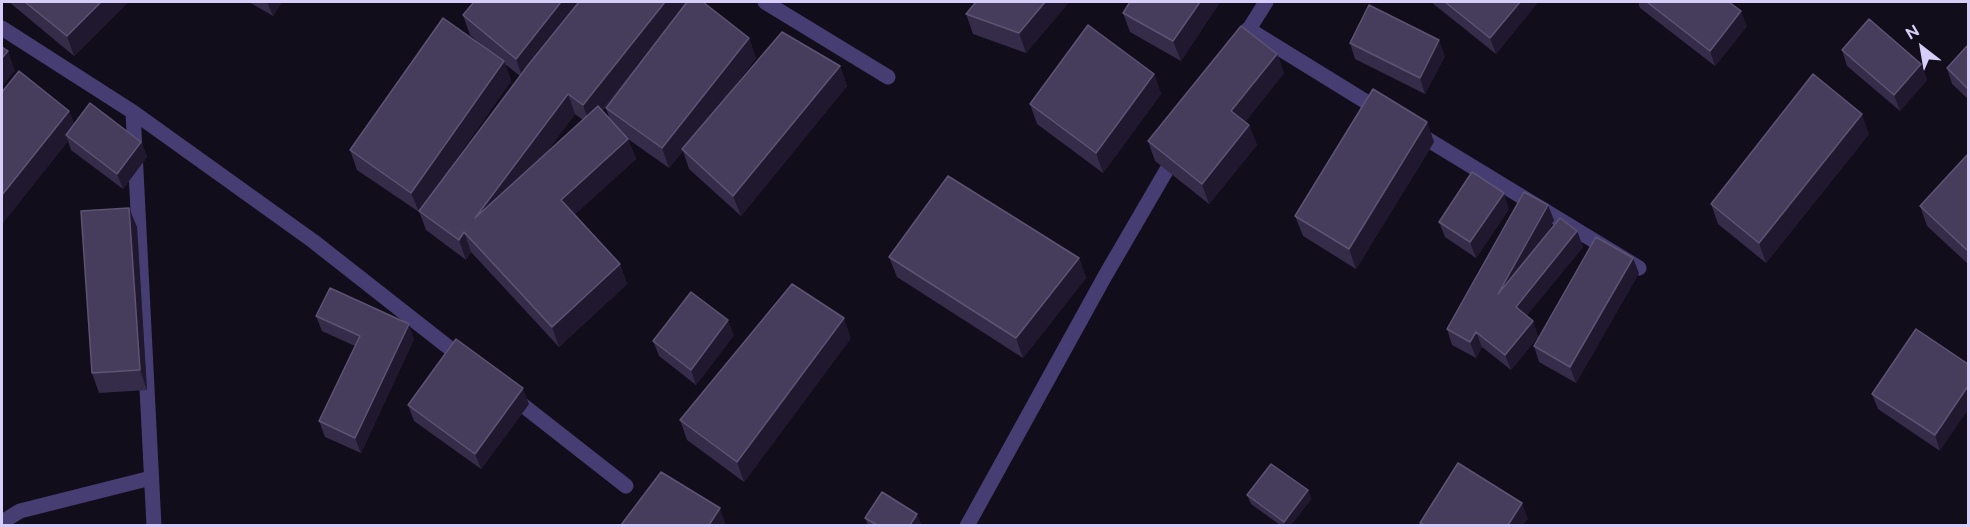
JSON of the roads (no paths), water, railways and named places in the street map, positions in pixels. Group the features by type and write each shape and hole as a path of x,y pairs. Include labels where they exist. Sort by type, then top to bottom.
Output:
{"street":[{"path":"765,2 888,77"},
{"path":"1230,60 1266,2"},
{"path":"2,28 133,112 313,241 479,371"},
{"path":"1248,29 1639,268"},
{"path":"133,112 154,525"},
{"path":"967,525 1099,286 1182,142"},
{"path":"497,386 626,486"},
{"path":"2,522 20,511 152,478"}]}
